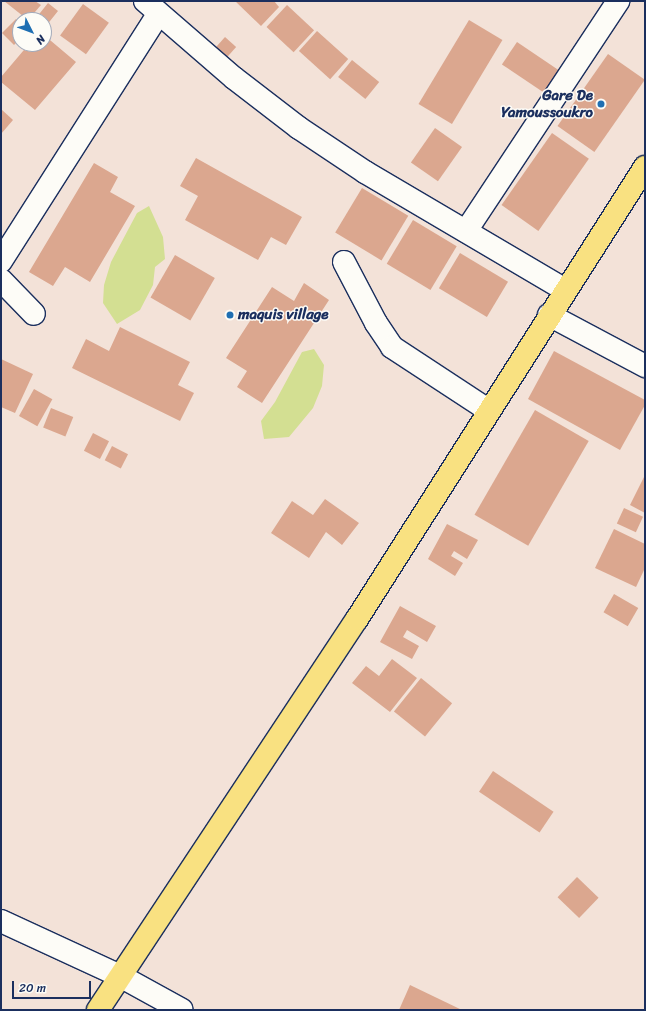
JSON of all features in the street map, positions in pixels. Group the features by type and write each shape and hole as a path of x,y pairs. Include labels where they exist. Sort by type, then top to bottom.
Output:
{"main road":[{"path":"98,1010 122,977 356,619 549,314 644,169"}],"street":[{"path":"466,231 618,1"},
{"path":"1,261 151,8 299,128 366,172 565,290"},
{"path":"344,262 376,323 392,347 488,410"},
{"path":"1,280 34,314"},
{"path":"549,314 645,366"},
{"path":"1,921 122,977 182,1010"}],"green space":[{"path":"149,206 163,237 165,259 155,267 153,285 140,310 117,324 103,303 104,285 111,262 137,213"},
{"path":"314,349 324,365 322,386 313,408 289,437 264,439 261,421 275,402 302,352"}],"building":[{"path":"4,1 35,1 41,5 35,12 18,12"},
{"path":"235,1 274,1 279,7 261,26"},
{"path":"48,3 58,11 52,18 52,12 41,12"},
{"path":"83,4 109,23 86,54 60,36"},
{"path":"287,5 314,30 294,52 267,27"},
{"path":"469,20 502,40 452,124 419,104"},
{"path":"12,23 12,43 2,33"},
{"path":"317,31 348,59 330,79 299,51"},
{"path":"225,37 236,47 225,59 214,49"},
{"path":"52,42 76,62 35,110 1,82 1,77 22,52 52,52"},
{"path":"517,42 562,72 547,95 502,64"},
{"name":"Gare De Yamoussoukro","path":"608,54 645,80 594,152 558,126"},
{"path":"352,60 379,82 365,99 338,77"},
{"path":"1,109 13,120 1,134"},
{"path":"435,128 462,147 438,181 411,162"},
{"path":"552,133 589,159 538,231 502,205"},
{"path":"196,158 302,217 286,245 271,237 258,260 185,220 198,196 180,186"},
{"path":"94,163 118,177 110,192 135,206 90,282 65,267 53,286 29,272"},
{"path":"362,188 408,216 382,260 335,233"},
{"path":"413,220 457,246 430,290 387,264"},
{"path":"460,253 508,282 487,317 439,288"},
{"path":"175,255 215,278 190,320 150,297"},
{"path":"304,283 329,300 262,403 237,387 247,371 226,358 272,287 294,301"},
{"path":"120,327 190,362 178,385 194,393 180,421 72,368 86,339 109,351"},
{"path":"554,351 645,400 645,405 620,450 528,399"},
{"path":"1,359 33,374 15,413 1,407"},
{"path":"34,389 52,399 37,426 19,416"},
{"path":"51,408 73,417 65,436 43,427"},
{"path":"535,410 589,441 528,546 474,515"},
{"path":"93,433 109,441 100,459 84,451"},
{"path":"112,446 128,454 121,468 105,460"},
{"path":"644,477 645,478 645,513 630,505"},
{"path":"325,499 359,523 342,545 326,532 309,558 271,533 292,501 313,515"},
{"path":"624,508 643,517 636,532 617,523"},
{"path":"447,524 478,540 467,559 454,551 451,556 463,563 455,576 428,559"},
{"path":"614,529 645,544 645,568 636,587 595,568"},
{"path":"614,594 638,608 628,626 604,612"},
{"path":"400,606 436,626 427,642 407,630 403,637 419,646 412,659 380,642"},
{"path":"392,659 417,678 390,712 352,683 366,666 379,676"},
{"path":"421,678 452,703 425,737 394,711"},
{"path":"493,771 554,812 540,833 479,792"},
{"path":"577,877 599,898 579,918 558,897"},
{"path":"410,985 462,1010 399,1010"}],"place":[{"name":"Gare De Yamoussoukro","path":"601,104"},
{"name":"maquis village","path":"230,315"}]}
